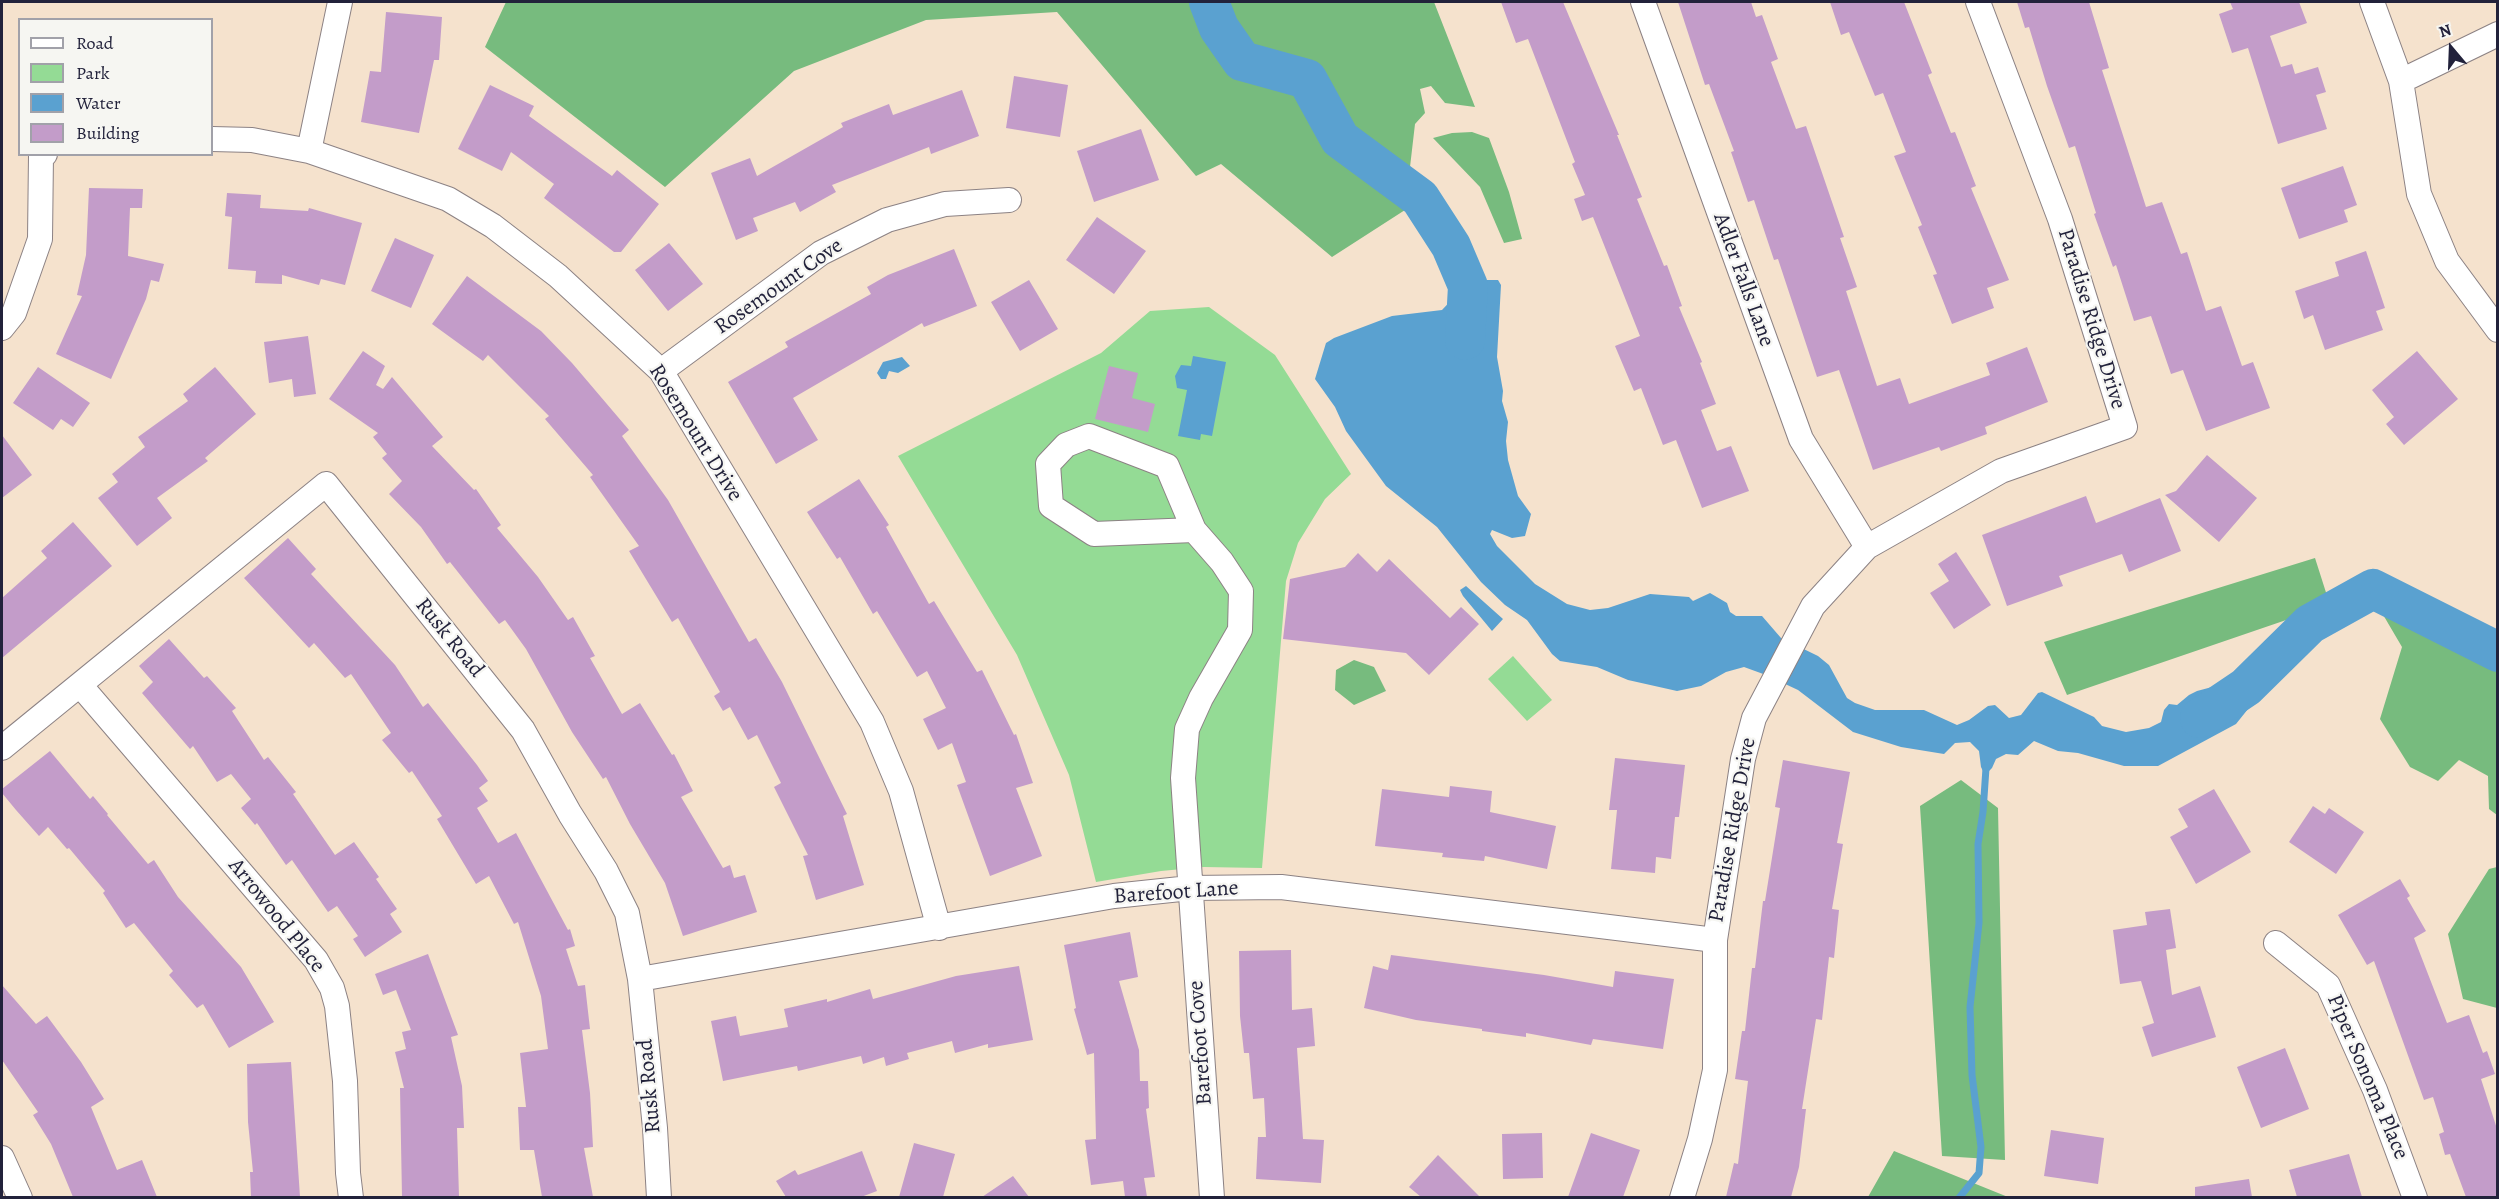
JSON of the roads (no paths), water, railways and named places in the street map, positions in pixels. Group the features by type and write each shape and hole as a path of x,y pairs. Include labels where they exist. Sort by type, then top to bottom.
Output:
{"street":[{"path":"309,150 340,2"},
{"name":"Adler Falls Lane","path":"1642,2 1801,439 1867,547"},
{"name":"Paradise Ridge Drive","path":"1682,1197 1700,1139 1715,1070 1715,940 1743,759 1754,718 1813,606 1867,547 2001,471 2125,427 2060,219 1978,2"},
{"path":"2372,2 2401,81 2419,194 2447,261 2498,330"},
{"path":"2401,81 2498,34"},
{"name":"Rosemount Drive","path":"213,139 252,140 309,150 448,199 493,226 558,276 661,371 872,722 901,791 939,928"},
{"path":"2,328 14,313 40,239 43,156"},
{"name":"Rosemount Cove","path":"661,371 821,253 887,220 945,204 1010,200"},
{"name":"Barefoot Cove","path":"1194,530 1094,534 1051,506 1048,464 1066,445 1089,436 1167,466 1194,530 1215,553 1241,591 1240,630 1201,698 1187,729 1183,778 1212,1197"},
{"name":"Rusk Road","path":"2,748 326,484 523,730 570,814 606,870 627,913 640,979 655,1128 658,1197"},
{"name":"Arrowood Place","path":"80,685 316,960 332,988 337,1006 345,1081 351,1197"},
{"name":"Barefoot Lane","path":"640,979 1114,896 1190,888 1281,887 1715,940"},
{"name":"Piper Sonoma Place","path":"2276,943 2328,985 2375,1090 2415,1197"},
{"path":"2,1158 20,1197"}],"water":[{"path":"1486,280 1498,280 1501,285 1497,357 1503,391 1502,401 1508,422 1506,441 1508,460 1518,496 1531,514 1525,536 1512,538 1492,530 1490,534 1497,546 1535,584 1567,604 1590,610 1608,608 1650,594 1689,597 1693,601 1710,593 1727,603 1730,612 1736,616 1762,616 1781,638 1818,656 1829,665 1847,698 1855,703 1875,710 1924,710 1957,725 1969,720 1988,706 1995,705 2009,718 2021,715 2038,693 2042,692 2094,717 2102,726 2126,732 2149,728 2161,722 2164,710 2169,704 2177,705 2197,691 2227,683 2239,683 2251,693 2248,709 2236,724 2158,766 2124,766 2078,753 2058,751 2034,741 2018,755 2006,754 1996,759 1992,768 1985,775 1981,767 1979,751 1970,742 1955,743 1944,754 1901,747 1853,732 1798,690 1744,667 1726,672 1701,686 1677,691 1628,680 1597,667 1560,661 1552,654 1527,620 1505,605 1481,582 1437,527 1386,486 1346,431 1335,407 1315,379 1326,343 1334,338 1392,316 1442,310 1461,290"},
{"path":"1193,356 1226,362 1212,436 1201,434 1200,440 1178,436 1187,390 1177,388 1175,376 1181,365 1191,366"},
{"path":"902,357 910,366 898,373 889,371 886,379 881,379 877,373 883,362"},
{"path":"1466,586 1503,619 1492,631 1463,596 1460,590"}],"waterway":[{"path":"1209,2 1219,28 1242,61 1307,79 1340,139 1420,198 1451,246 1468,286 1465,340"},
{"path":"2200,718 2246,687 2310,624 2373,589 2498,652"},
{"path":"1959,1198 1979,1173 1981,1147 1972,1075 1970,1007 1979,923 1978,844 1986,768"}]}
